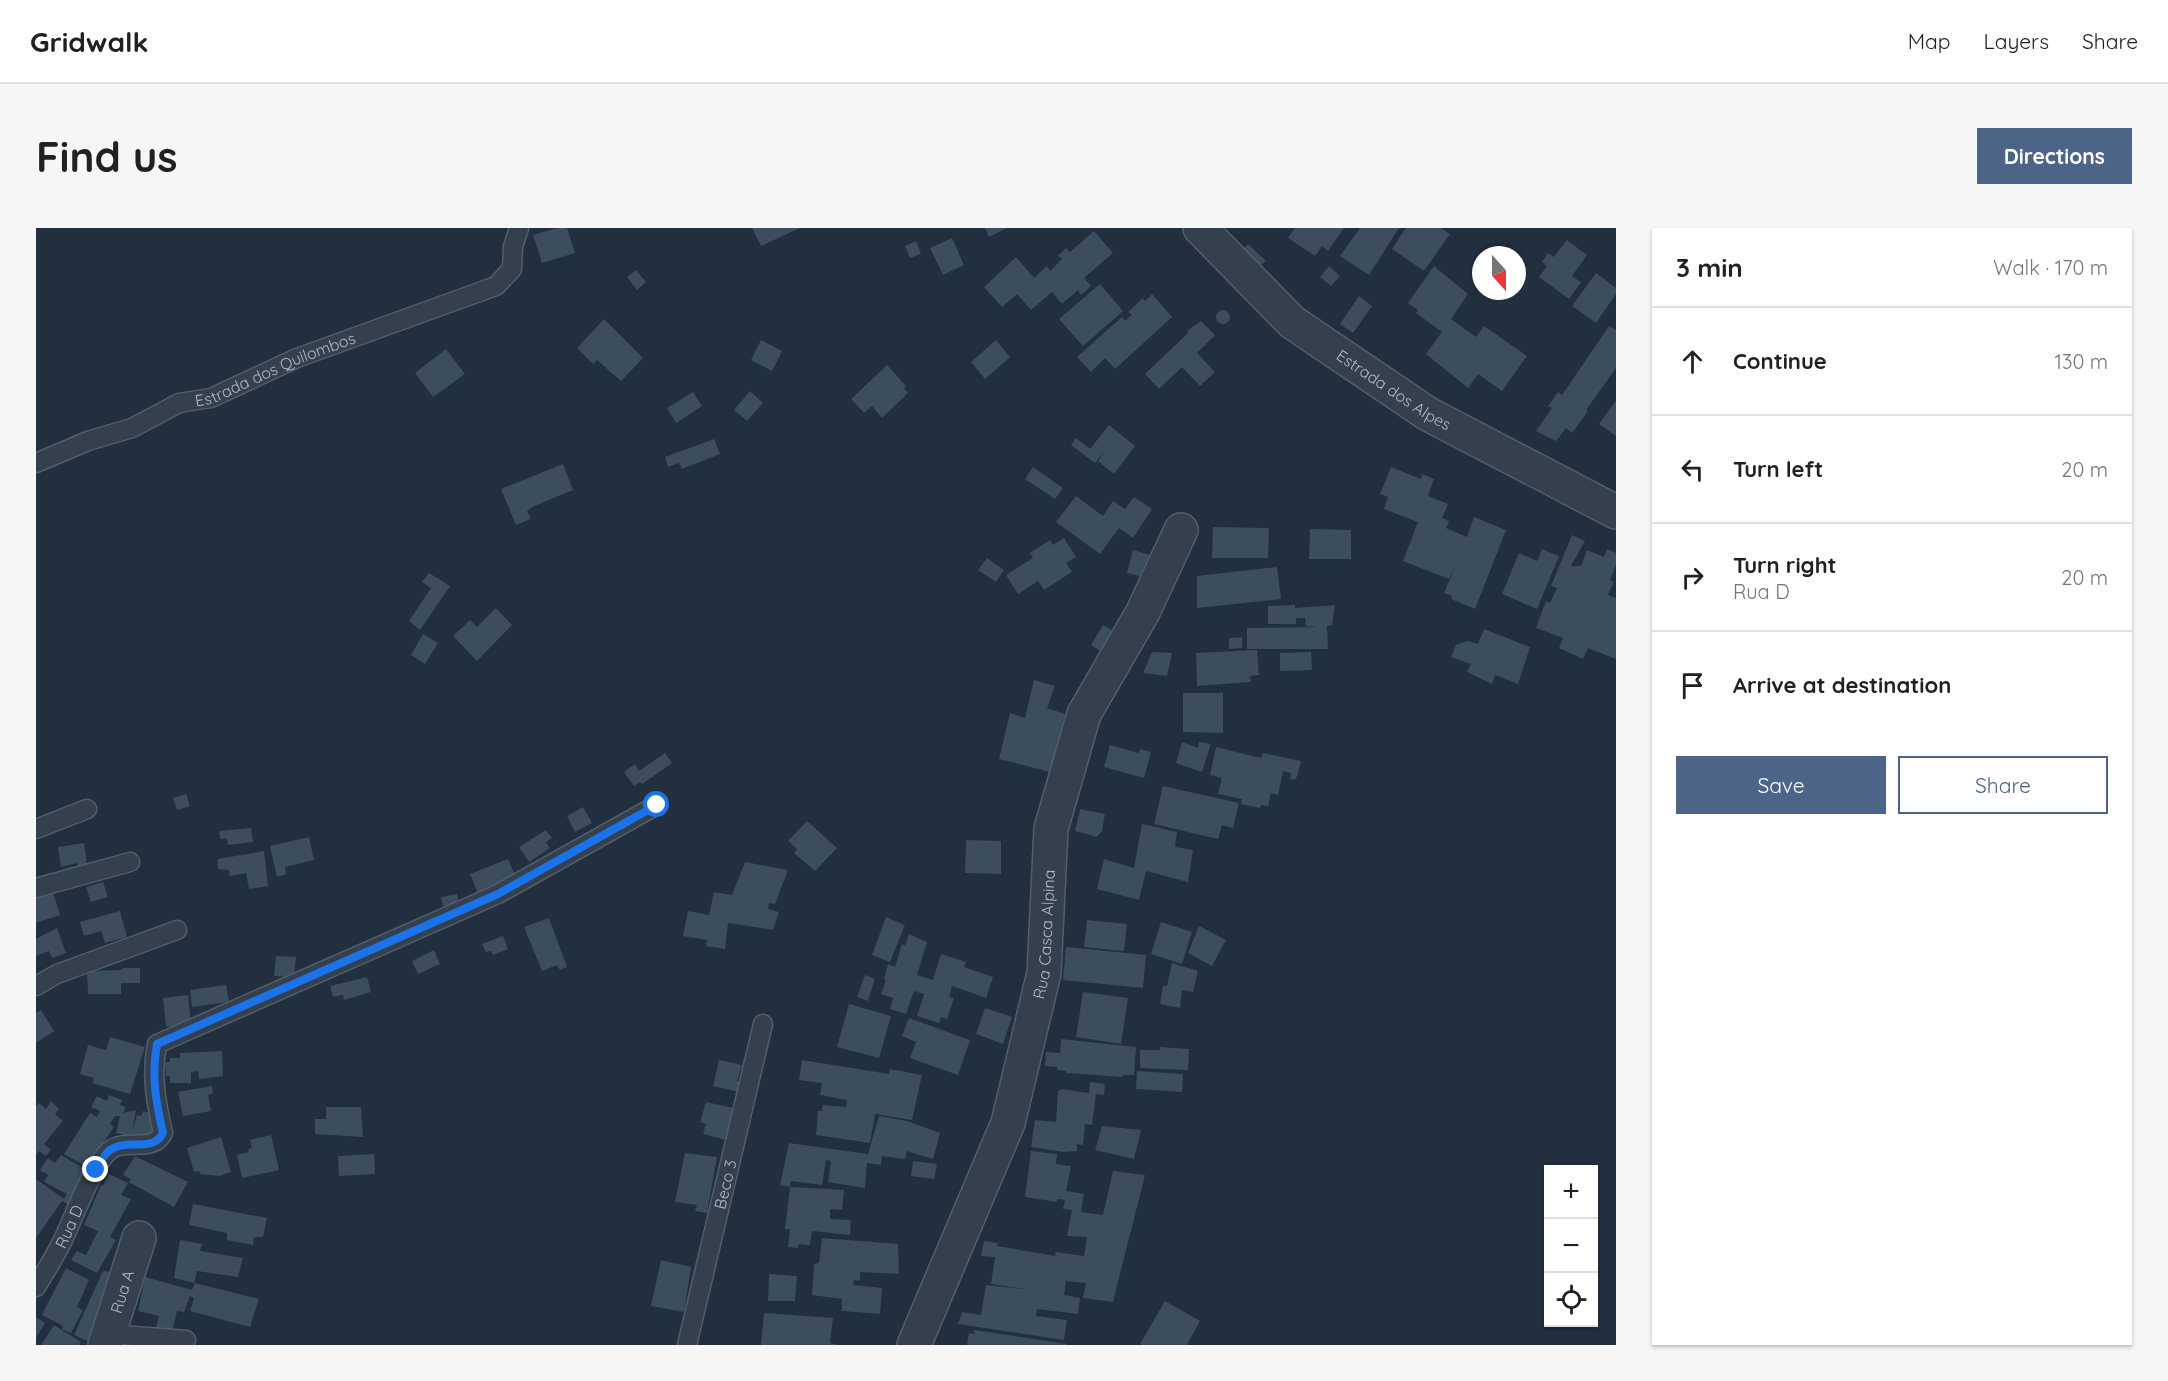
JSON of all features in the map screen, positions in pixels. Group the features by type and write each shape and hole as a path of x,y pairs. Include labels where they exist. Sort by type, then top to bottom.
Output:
{"street":[{"name":"Estrada dos Alpes","path":"1200,228 1292,322 1418,408 1616,512"},
{"name":"Rua Casca Alpina","path":"914,1345 1008,1123 1044,973 1051,829 1084,714 1143,612 1181,530"},
{"name":"Rua A","path":"107,1340 139,1238"}],"lane":[{"name":"Estrada dos Quilombos","path":"36,463 88,441 132,428 179,403 211,398 297,358 495,286 512,269 513,247 519,228"},
{"name":"Rua D","path":"36,1287 61,1245 96,1170 109,1151 122,1144 154,1143 163,1133 153,1087 153,1064 157,1044 498,894 657,805"},
{"path":"36,829 87,809"},
{"path":"36,888 130,862"},
{"path":"36,986 57,974 177,930"},
{"name":"Beco 3","path":"687,1345 763,1024"},
{"path":"107,1340 186,1340"}],"building":[{"path":"557,228 567,228 575,253 542,263 533,235"},
{"path":"752,228 800,228 761,246"},
{"path":"985,228 1007,228 989,237"},
{"path":"1295,228 1344,228 1328,251 1322,246 1315,256 1288,238"},
{"path":"1360,228 1399,228 1369,275 1340,256"},
{"path":"1406,228 1441,228 1450,234 1424,271 1392,249"},
{"path":"1094,231 1113,253 1084,278 1091,286 1081,295 1078,290 1062,304 1052,292 1031,310 1017,294 1002,307 984,287 1016,257 1034,278 1047,266 1050,271 1062,259 1058,256 1066,248 1070,252"},
{"path":"952,238 964,265 943,275 930,248"},
{"path":"1567,240 1587,255 1572,276 1581,282 1569,299 1539,277 1547,266 1542,262 1548,253 1554,257"},
{"path":"916,241 921,254 910,258 905,246"},
{"path":"1248,244 1266,261 1259,266 1243,249"},
{"path":"1329,266 1340,276 1331,286 1320,277"},
{"path":"1434,266 1468,294 1451,319 1476,337 1484,326 1527,356 1502,391 1478,374 1468,388 1426,354 1442,332 1416,313 1418,310 1408,303"},
{"path":"636,270 646,282 637,290 627,277"},
{"path":"1596,273 1616,288 1616,294 1596,323 1572,306"},
{"path":"1100,284 1123,311 1083,346 1059,319"},
{"path":"1152,294 1172,317 1115,369 1105,358 1091,372 1077,357 1122,317 1125,321 1132,315 1128,312 1143,298 1145,301"},
{"path":"1359,296 1372,306 1353,333 1340,324"},
{"path":"1223,310 1228,312 1230,317 1228,322 1223,324 1218,322 1216,317 1218,312"},
{"path":"604,319 643,358 621,381 597,360 593,364 577,348"},
{"path":"1201,321 1215,335 1197,353 1215,372 1200,386 1182,367 1159,389 1145,374 1188,333 1187,331"},
{"path":"1609,326 1616,330 1616,368 1586,410 1588,411 1572,433 1566,428 1556,441 1536,431 1552,408 1548,406 1558,392 1562,395"},
{"path":"761,340 782,351 772,371 751,360"},
{"path":"996,340 1010,357 985,379 971,362"},
{"path":"446,349 465,374 433,397 415,373"},
{"path":"887,365 906,386 904,388 908,393 882,418 872,406 864,413 851,399"},
{"path":"750,391 763,403 747,421 734,410"},
{"path":"693,392 702,406 676,423 667,408"},
{"path":"1616,401 1616,436 1599,424"},
{"path":"1109,425 1135,446 1114,474 1098,461 1106,449 1095,463 1071,445 1076,438 1090,449"},
{"path":"714,439 720,454 682,469 679,463 668,467 665,457"},
{"path":"563,464 573,490 534,506 527,511 531,519 516,525 501,489"},
{"path":"1033,467 1063,488 1055,499 1025,479"},
{"path":"1391,467 1421,479 1422,474 1434,479 1428,496 1448,504 1442,518 1449,521 1446,528 1467,537 1474,517 1506,530 1475,609 1451,599 1452,596 1444,593 1456,565 1449,579 1403,561 1418,522 1384,509 1388,497 1380,494"},
{"path":"1076,496 1103,516 1113,501 1125,509 1134,497 1152,509 1133,538 1119,528 1100,554 1056,522"},
{"path":"1213,527 1269,528 1268,558 1212,558"},
{"path":"1310,529 1351,530 1351,559 1309,559"},
{"path":"1572,535 1585,541 1571,566 1581,566 1587,550 1604,557 1607,549 1616,553 1616,565 1610,580 1614,582 1608,595 1616,598 1616,659 1588,648 1583,659 1559,648 1563,638 1536,628 1546,601 1550,603 1557,588 1551,586"},
{"path":"1064,538 1076,557 1066,563 1072,572 1044,590 1038,581 1018,594 1006,575 1033,558 1030,553 1050,540 1053,545"},
{"path":"1542,549 1559,556 1537,609 1502,594 1519,553 1537,561"},
{"path":"1133,550 1157,557 1151,579 1127,573"},
{"path":"987,558 1004,570 996,582 978,570"},
{"path":"1277,567 1281,599 1197,608 1197,576"},
{"path":"429,573 450,586 420,630 409,621 431,588 422,582"},
{"path":"1295,605 1295,608 1335,605 1332,625 1327,626 1328,649 1247,649 1247,628 1318,627 1306,626 1305,618 1296,618 1296,624 1268,624 1268,606"},
{"path":"496,608 512,625 477,661 453,636 470,620 477,627"},
{"path":"1103,625 1118,634 1105,654 1091,645"},
{"path":"1484,629 1530,647 1518,684 1495,675 1492,684 1467,672 1471,664 1451,657 1456,645 1467,641 1478,644"},
{"path":"423,634 438,643 425,664 411,655"},
{"path":"1242,637 1242,648 1229,649 1229,638"},
{"path":"1257,650 1259,675 1250,676 1251,682 1197,686 1196,653"},
{"path":"1152,652 1172,653 1167,676 1143,673"},
{"path":"1311,652 1312,670 1280,671 1280,653"},
{"path":"1034,680 1055,686 1047,708 1065,714 1050,772 999,759 1010,713 1025,718"},
{"path":"1183,693 1223,693 1223,733 1183,732"},
{"path":"1182,742 1198,748 1199,742 1211,744 1202,772 1176,763"},
{"path":"1110,745 1139,753 1140,749 1151,752 1144,778 1104,767"},
{"path":"1216,747 1261,758 1263,753 1301,761 1298,774 1295,780 1290,779 1291,773 1283,771 1278,795 1271,793 1268,806 1261,805 1260,808 1241,804 1242,799 1218,794 1222,778 1210,775"},
{"path":"665,753 672,763 642,784 640,782 634,786 624,772 635,764 639,771"},
{"path":"1163,786 1239,803 1233,828 1222,825 1218,839 1154,824"},
{"path":"186,794 190,806 177,810 173,798"},
{"path":"583,807 592,823 575,832 567,816"},
{"path":"1080,809 1105,814 1102,831 1097,837 1075,831"},
{"path":"807,821 837,848 815,871 794,853 797,849 788,841"},
{"path":"1142,824 1177,832 1175,847 1193,850 1188,882 1146,871 1139,900 1097,889 1104,859 1134,868"},
{"path":"251,828 253,842 228,845 227,838 220,839 219,831"},
{"path":"546,830 552,838 546,842 550,848 529,862 519,847"},
{"path":"309,837 314,860 285,867 286,874 277,877 270,846"},
{"path":"966,840 1001,841 1001,874 965,873"},
{"path":"84,843 87,865 78,868 77,863 61,867 58,847"},
{"path":"264,851 268,886 249,889 246,873 230,876 229,870 218,869 218,859"},
{"path":"508,859 517,880 479,896 470,874"},
{"path":"745,862 788,870 775,904 769,903 768,909 779,912 773,930 728,923 725,949 706,946 707,940 683,936 688,911 709,915 714,892 732,895"},
{"path":"103,882 108,897 91,902 86,887"},
{"path":"53,892 60,915 36,923 36,897"},
{"path":"457,894 459,903 443,906 441,897"},
{"path":"120,911 127,937 105,943 101,931 84,936 80,922"},
{"path":"886,917 905,925 890,962 872,955"},
{"path":"549,918 567,967 560,970 557,965 542,971 524,927"},
{"path":"1087,920 1127,924 1124,951 1084,947"},
{"path":"1161,922 1192,932 1182,964 1151,954"},
{"path":"1199,926 1226,940 1212,966 1188,953"},
{"path":"57,928 66,953 52,958 49,951 36,956 36,939"},
{"path":"909,934 927,942 917,975 933,980 941,954 966,962 964,967 993,977 986,998 952,986 949,997 954,998 947,1019 941,1017 939,1023 917,1016 924,994 914,991 906,1014 890,1009 893,998 881,994 886,980 884,979 888,964 895,967 902,944 905,946"},
{"path":"503,936 508,949 493,955 491,951 486,952 482,944"},
{"path":"1066,947 1146,955 1143,988 1063,980"},
{"path":"434,950 440,964 418,974 412,961"},
{"path":"276,956 296,957 294,977 274,976"},
{"path":"1172,963 1198,971 1193,992 1182,990 1180,1008 1160,1004 1163,986 1167,986"},
{"path":"122,968 140,968 140,983 121,983 121,994 88,994 87,971 122,970"},
{"path":"865,975 875,979 868,1001 857,997"},
{"path":"367,977 371,992 344,1000 343,995 333,997 330,986"},
{"path":"226,985 229,1002 192,1007 190,990"},
{"path":"1083,992 1128,998 1121,1044 1076,1037"},
{"path":"188,995 191,1024 166,1027 163,998"},
{"path":"849,1004 891,1016 879,1058 837,1047"},
{"path":"985,1008 1012,1017 1003,1044 976,1034"},
{"path":"41,1010 54,1031 36,1043 36,1013"},
{"path":"909,1018 970,1040 958,1075 910,1058 916,1042 902,1036"},
{"path":"110,1037 145,1047 130,1094 92,1083 94,1078 80,1074 88,1045 106,1050"},
{"path":"1061,1039 1136,1047 1134,1075 1123,1075 1123,1077 1066,1073 1066,1071 1057,1070 1057,1067 1045,1066 1046,1052 1060,1053"},
{"path":"1160,1047 1189,1049 1188,1070 1140,1068 1140,1050 1160,1050"},
{"path":"222,1051 223,1076 199,1079 198,1071 191,1072 191,1083 170,1083 170,1076 166,1076 165,1062 170,1062 170,1058 180,1058 180,1053"},
{"path":"719,1060 742,1065 737,1081 742,1082 739,1092 713,1086"},
{"path":"802,1060 889,1074 890,1069 922,1075 912,1120 875,1114 870,1143 816,1135 818,1111 822,1111 823,1105 846,1107 847,1100 820,1095 822,1083 799,1080"},
{"path":"1137,1071 1183,1074 1182,1092 1136,1089"},
{"path":"1090,1082 1105,1084 1104,1095 1096,1094 1092,1125 1085,1124 1083,1145 1077,1144 1077,1151 1064,1152 1031,1147 1035,1120 1056,1122 1058,1091 1062,1089 1089,1093"},
{"path":"212,1086 213,1093 208,1095 211,1111 183,1116 178,1092"},
{"path":"109,1095 122,1100 120,1105 126,1107 123,1113 136,1110 132,1131 137,1115 141,1116 143,1111 158,1116 150,1141 116,1133 120,1116 115,1116 110,1124 114,1127 103,1143 106,1145 87,1167 64,1154 90,1113 97,1117 100,1111 91,1107 97,1096 107,1101"},
{"path":"51,1101 59,1109 55,1114 63,1121 44,1144 51,1150 46,1156 39,1151 36,1155 36,1106 39,1103 46,1109"},
{"path":"706,1102 734,1108 726,1140 703,1134 706,1124 700,1122"},
{"path":"326,1107 361,1107 363,1137 315,1134 315,1119 326,1119"},
{"path":"879,1116 907,1121 940,1133 933,1159 907,1151 905,1159 882,1156 881,1165 867,1163 865,1188 828,1182 831,1161 826,1160 822,1185 791,1181 790,1187 780,1185 789,1143 868,1154"},
{"path":"1102,1126 1141,1130 1134,1159 1095,1150"},
{"path":"271,1135 279,1170 242,1178 237,1155 249,1152 248,1149 252,1148 250,1140"},
{"path":"221,1137 231,1172 219,1176 194,1172 187,1148"},
{"path":"1031,1151 1057,1154 1056,1164 1071,1166 1066,1191 1084,1194 1081,1212 1103,1215 1113,1171 1145,1175 1113,1302 1083,1298 1086,1283 1066,1281 1064,1295 1080,1298 1078,1314 1037,1309 1036,1316 1067,1320 1064,1340 958,1324 962,1312 981,1315 986,1285 1031,1290 991,1284 995,1257 981,1256 984,1241 997,1243 997,1246 1055,1256 1056,1252 1084,1256 1087,1237 1067,1236 1072,1210 1063,1209 1065,1200 1057,1199 1057,1202 1025,1197"},
{"path":"685,1153 717,1157 707,1213 695,1211 697,1205 675,1202"},
{"path":"374,1154 375,1174 339,1176 338,1156"},
{"path":"61,1155 85,1169 75,1186 85,1192 74,1208 62,1201 36,1238 36,1179 64,1199 67,1194 44,1182 48,1175 40,1170 48,1158 55,1163"},
{"path":"135,1156 188,1182 174,1207 129,1182 131,1179 123,1175"},
{"path":"913,1161 937,1164 934,1179 911,1176"},
{"path":"109,1174 128,1183 121,1195 131,1199 110,1237 116,1240 97,1273 71,1260 77,1251 86,1255 98,1231 84,1225 101,1185"},
{"path":"790,1187 844,1190 842,1210 830,1209 830,1219 851,1220 850,1235 812,1231 810,1245 799,1244 798,1248 788,1247 790,1229 785,1229"},
{"path":"193,1204 267,1218 263,1237 254,1237 253,1245 227,1240 227,1233 189,1225"},
{"path":"822,1238 898,1244 899,1274 860,1272 860,1281 854,1280 853,1285 882,1288 880,1314 842,1311 842,1299 812,1295 814,1264 819,1263"},
{"path":"180,1240 202,1244 200,1251 243,1258 238,1277 197,1271 194,1283 174,1278"},
{"path":"661,1260 691,1267 684,1312 651,1306"},
{"path":"66,1268 89,1280 77,1307 83,1310 71,1333 42,1315"},
{"path":"103,1271 121,1273 97,1345 74,1335"},
{"path":"769,1274 797,1276 795,1301 768,1301"},
{"path":"145,1277 192,1290 195,1283 259,1299 250,1327 190,1311 194,1298 190,1296 184,1312 177,1311 172,1332 156,1328 159,1316 138,1311"},
{"path":"1165,1301 1200,1321 1187,1345 1140,1344"},
{"path":"764,1313 833,1318 830,1343 838,1345 761,1345"},
{"path":"36,1317 45,1323 36,1338"},
{"path":"54,1325 81,1342 79,1345 41,1345"},
{"path":"974,1330 1067,1345 967,1345 969,1333 974,1334"}],"route":[{"path":"96,1170 109,1151 122,1144 154,1143 163,1133 153,1087 153,1064 157,1044 498,894 657,805"}]}
